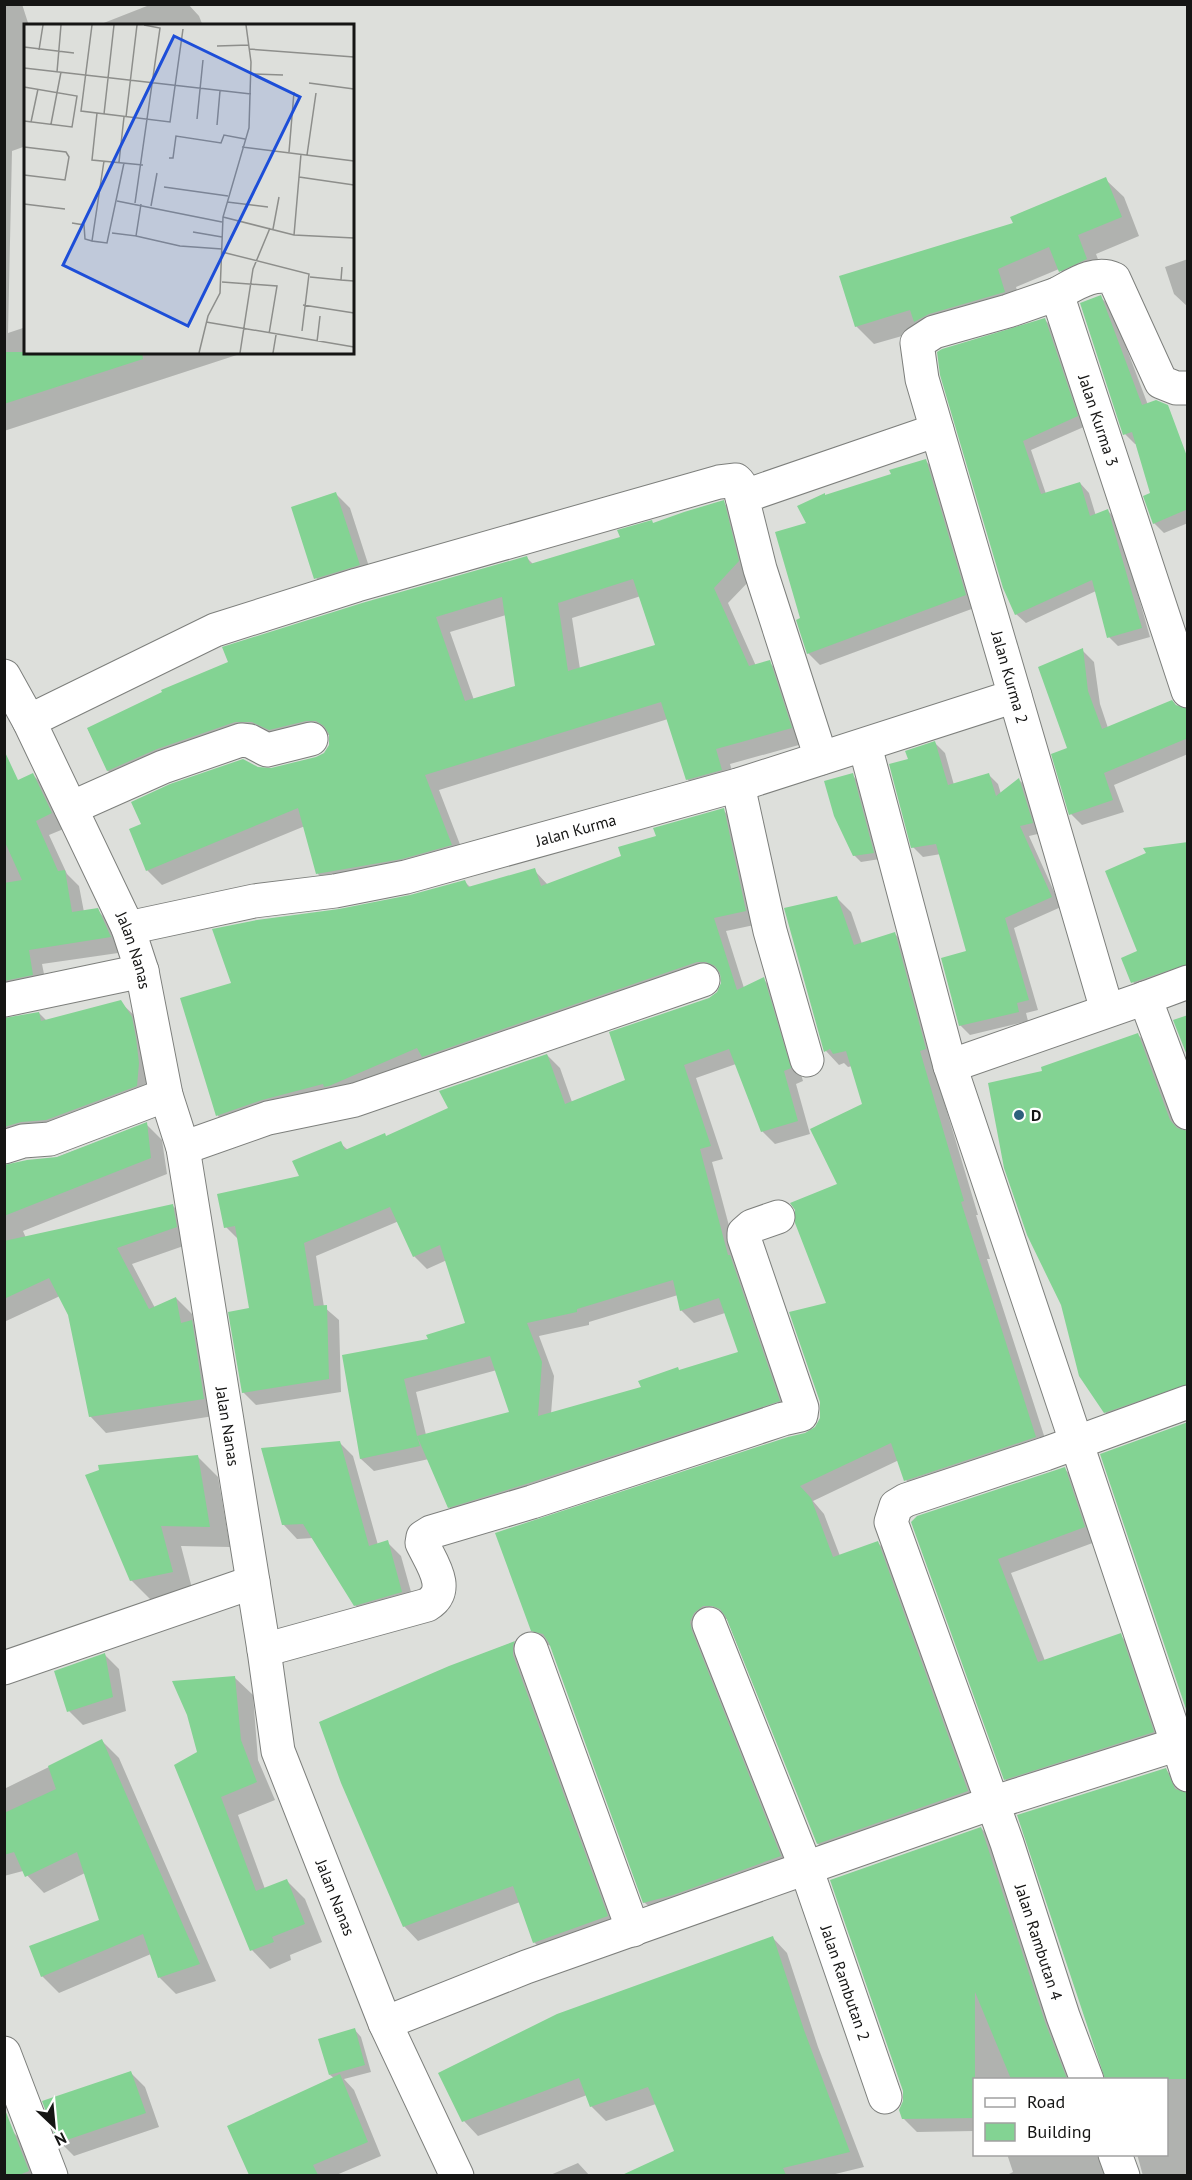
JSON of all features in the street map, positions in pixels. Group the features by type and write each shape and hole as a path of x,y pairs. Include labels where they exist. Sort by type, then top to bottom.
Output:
{"street":[{"path":"1057,294 1082,280 1106,275 1114,279 1161,382 1176,388 1188,388"},
{"name":"Jalan Kurma 2","path":"1057,294 934,332 917,343 922,379 1107,1010"},
{"name":"Jalan Kurma 3","path":"1057,294 1188,691"},
{"path":"742,497 937,430"},
{"path":"28,721 215,630 357,585 718,482 736,480 739,483 760,569 821,758"},
{"name":"Jalan Nanas","path":"7,688 28,721 71,808 128,928 142,971 166,1095 183,1148 264,1650 278,1751 385,2024 455,2175"},
{"name":"Jalan Kurma","path":"128,928 254,901 335,891 406,877 738,785 1015,696"},
{"path":"71,808 163,767 241,740 250,741 267,750 311,739"},
{"path":"385,2024 526,1967 992,1803 1184,1754 1076,1443 950,1066 865,746"},
{"path":"738,785 770,931 807,1060"},
{"path":"4,1000 142,971"},
{"path":"183,1148 268,1118 355,1100 703,980"},
{"path":"950,1066 1188,982"},
{"path":"1145,998 1188,1113"},
{"path":"4,1147 50,1139 166,1095"},
{"path":"264,1650 427,1605 435,1600 440,1592 439,1582 423,1543 423,1538 431,1532 532,1502 801,1415 802,1408 744,1238 744,1233 752,1226 778,1217"},
{"name":"Jalan Rambutan 4","path":"1087,2078 1063,2016 1010,1854 891,1522 897,1506 906,1500 1076,1443 1188,1402"},
{"path":"4,1668 253,1582"},
{"name":"Jalan Rambutan 2","path":"710,1624 806,1868 885,2097"},
{"path":"531,1649 633,1930"},
{"path":"4,2053 51,2175"},
{"path":"1116,2156 1123,2175"}],"building":[{"path":"1106,177 1122,217 1078,235 1087,259 1059,272 1049,247 998,269 1005,292 929,314 914,322 910,310 855,327 839,276 1013,223 1010,217"},
{"path":"1101,295 1142,405 1156,400 1168,405 1188,459 1188,509 1153,524 1143,496 1150,493 1132,432 1123,435 1080,303"},
{"path":"1045,318 1078,416 1023,441 1041,494 1080,482 1090,516 1108,509 1142,628 1107,638 1092,580 1015,615 1003,588 940,375 937,352 942,349"},
{"path":"4,352 142,354 143,359 4,404"},
{"path":"926,459 966,595 807,654 796,620 800,618 775,532 806,523 797,506 825,493 825,495 891,474 889,470"},
{"path":"336,492 360,565 314,579 291,507"},
{"path":"724,500 739,561 714,588 749,666 770,660 792,728 716,749 722,770 686,780 661,702 425,775 452,845 402,859 316,874 298,808 146,871 129,829 141,824 131,802 170,784 243,759 258,767 271,768 316,757 324,753 329,745 329,734 324,726 316,721 306,721 269,730 252,722 235,722 157,749 107,771 87,728 162,692 161,690 228,662 222,647 362,603 527,556 530,564 620,537 617,530 652,520 653,523","holes":["633,579 655,645 568,671 558,603","502,597 515,686 465,701 436,617"]},
{"path":"1083,648 1088,691 1102,729 1172,700 1176,705 1188,709 1188,738 1104,773 1113,800 1069,815 1051,754 1067,748 1038,667"},
{"path":"935,741 948,785 989,773 996,796 1019,778 1033,823 1020,826 1052,897 1005,918 1029,1000 1017,1003 1019,1012 959,1026 941,958 966,951 936,844 911,848 889,764 908,759 905,751"},
{"path":"4,750 18,780 33,773 52,813 36,821 58,871 65,870 72,912 98,908 111,937 29,950 33,975 4,981 4,883 22,880 4,840"},
{"path":"853,773 874,853 853,856 834,816 824,781"},
{"path":"724,808 746,911 714,918 737,990 764,977 791,1068 784,1071 798,1121 761,1132 729,1049 684,1065 711,1146 700,1149 728,1255 730,1255 780,1401 448,1508 417,1436 420,1446 360,1459 342,1355 428,1339 426,1335 465,1323 440,1245 413,1257 390,1207 304,1243 314,1306 327,1305 329,1379 242,1393 228,1312 249,1308 235,1226 224,1228 217,1194 299,1176 292,1161 341,1141 345,1150 385,1133 386,1136 448,1108 439,1091 547,1054 565,1104 625,1080 609,1032 709,998 717,992 721,983 720,973 715,966 706,962 697,962 422,1057 417,1048 329,1086 324,1087 323,1084 262,1100 216,1116 180,998 231,983 212,929 257,920 339,909 410,895 465,880 468,887 535,868 541,886 621,856 618,847 656,836 653,828","holes":["673,1280 680,1311 719,1298 738,1352 679,1370 678,1367 638,1381 641,1387 538,1416 542,1362 527,1323 577,1312 577,1309","490,1356 509,1412 417,1436 404,1379"]},
{"path":"1188,842 1188,964 1131,983 1121,958 1137,951 1105,871 1146,853 1143,848"},
{"path":"837,896 854,945 895,932 926,1049 920,1051 964,1201 961,1202 1036,1437 904,1481 891,1443 800,1486 811,1498 833,1557 878,1541 968,1791 817,1844 726,1617 720,1609 703,1606 694,1613 690,1622 692,1631 781,1856 673,1895 643,1903 549,1643 543,1634 531,1631 495,1533 805,1433 815,1427 820,1418 820,1402 789,1312 826,1303 795,1223 795,1210 790,1203 837,1184 810,1129 862,1104 846,1051 833,1054 830,1049 824,1052 784,908"},
{"path":"121,1000 132,1017 136,1038 139,1063 137,1086 46,1120 21,1122 4,1127 4,1018 39,1012 41,1021"},
{"path":"1188,1015 1188,1058 1173,1020"},
{"path":"1138,1033 1170,1120 1177,1128 1188,1131 1188,1384 1104,1413 1079,1376 1061,1305 1027,1235 1004,1168 988,1083 1042,1071 1041,1067"},
{"path":"147,1122 151,1158 4,1216 4,1165 57,1157"},
{"path":"173,1204 177,1227 117,1248 149,1309 176,1297 181,1323 192,1320 204,1399 89,1417 68,1315 49,1278 4,1299 4,1241"},
{"path":"1188,1422 1188,1715 1100,1454"},
{"path":"340,1441 369,1546 388,1540 402,1592 354,1606 303,1524 282,1525 261,1448"},
{"path":"198,1455 210,1527 161,1526 173,1572 130,1581 85,1475 99,1470 98,1465"},
{"path":"1065,1467 1085,1527 998,1559 1038,1662 1121,1633 1154,1732 1004,1780 911,1522 917,1516"},
{"path":"515,1641 513,1655 608,1916 533,1943 513,1886 403,1927 341,1783 319,1722 449,1666"},
{"path":"105,1653 113,1697 67,1712 54,1671"},
{"path":"235,1676 241,1740 257,1782 221,1797 256,1891 287,1879 305,1924 272,1937 274,1942 250,1951 174,1765 197,1752 187,1715 172,1681"},
{"path":"102,1739 200,1964 158,1978 143,1934 41,1977 29,1946 99,1920 77,1852 25,1877 14,1852 4,1855 4,1813 56,1789 48,1766"},
{"path":"1166,1768 1175,1789 1188,1793 1188,2079 1105,2078 1017,1815"},
{"path":"981,1827 1045,2022 1067,2078 1011,2078 975,1992 973,2118 902,2119 899,2110 903,2101 903,2091 830,1880"},
{"path":"773,1936 804,2030 850,2152 783,2168 786,2175 622,2175 674,2151 648,2087 590,2107 579,2078 462,2122 438,2073 557,2014"},
{"path":"355,2028 365,2065 329,2075 318,2039"},
{"path":"131,2071 146,2113 58,2143 42,2101"},
{"path":"340,2074 368,2142 313,2165 318,2175 249,2175 227,2126"},
{"path":"4,2107 29,2171 19,2175 4,2175"}],"place":[{"name":"D","path":"1019,1115"}]}
